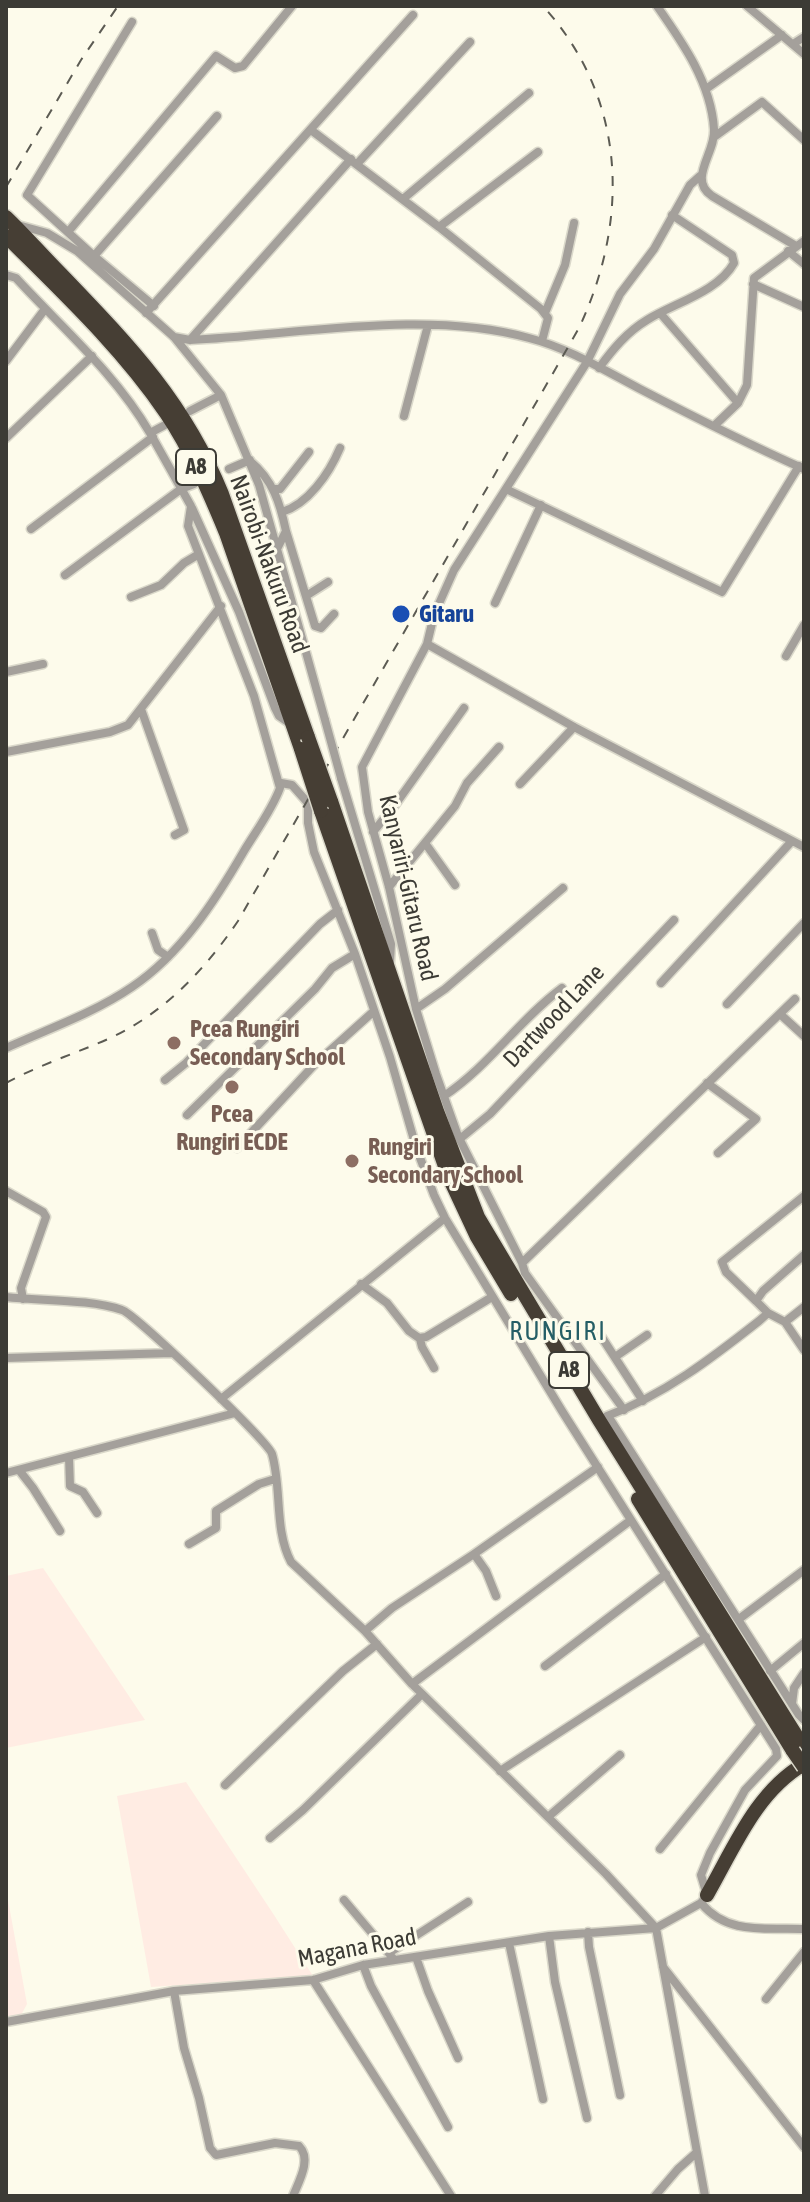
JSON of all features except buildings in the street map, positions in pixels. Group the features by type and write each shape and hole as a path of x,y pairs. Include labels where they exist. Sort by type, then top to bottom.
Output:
{"highway":[{"name":"Nairobi-Nakuru Road","path":"8,225 131,367 175,428 226,533 293,726 304,743"},
{"name":"Nairobi-Nakuru Road","path":"8,225 118,332 162,384 190,429 222,494 326,806"},
{"name":"A8","path":"326,806 390,970 441,1124 478,1217 603,1418 799,1748 804,1765"},
{"name":"A8","path":"326,806 448,1175 472,1226 491,1261 799,1748"},
{"path":"704,1899 762,1798 775,1784 804,1765"}],"street":[{"path":"68,232 216,56 235,68 243,66 292,6"},
{"path":"657,6 687,52 706,89 713,116 714,137"},
{"path":"747,6 804,54"},
{"path":"146,313 413,15"},
{"path":"132,22 27,195 154,306"},
{"path":"706,89 782,35"},
{"path":"793,44 804,37"},
{"path":"187,344 354,162 470,42"},
{"path":"403,199 529,93"},
{"path":"714,137 762,102 804,140"},
{"path":"94,256 217,116"},
{"path":"311,130 439,227 545,313"},
{"name":"Kanyariri-Gitaru Road","path":"624,1410 525,1273 461,1138 416,1009 389,887 373,832 362,767 427,644 434,615 454,570 587,362 620,294 654,249 690,185 700,176 713,148 714,137"},
{"path":"439,227 538,152"},
{"path":"700,176 705,191 796,246 804,264"},
{"path":"599,368 625,336 718,281 734,263 732,255 672,215"},
{"path":"542,341 547,326 545,313 565,265 574,223"},
{"path":"8,225 47,233 77,251 174,337 187,344 221,395 250,460 277,549 391,944 390,970"},
{"path":"714,426 738,403 747,385 756,276 796,246"},
{"path":"6,275 16,278 126,394 191,506 239,612 279,716 293,726"},
{"path":"753,284 804,307"},
{"path":"6,361 45,309"},
{"path":"660,313 738,403"},
{"path":"187,344 205,340 428,325 496,331 542,341 802,468 722,592 508,490"},
{"path":"404,416 428,325"},
{"path":"196,361 196,350 205,340"},
{"path":"6,438 92,356"},
{"path":"190,411 221,395"},
{"path":"31,529 165,425"},
{"path":"282,512 298,507 330,468 340,448"},
{"path":"274,489 280,489 309,452"},
{"path":"229,469 250,460"},
{"path":"250,460 265,474 274,489 313,621 321,628 334,614"},
{"path":"65,575 181,489 194,484"},
{"path":"495,603 541,505"},
{"path":"6,1048 83,1014 133,987 168,957 223,888 278,793 281,783 254,696 188,526 191,506"},
{"path":"277,549 286,531"},
{"path":"131,597 161,585 184,563 199,554"},
{"path":"306,596 328,582"},
{"path":"6,752 117,730 128,725 221,606"},
{"path":"786,656 804,625"},
{"path":"427,644 574,727 804,847"},
{"path":"6,672 43,664"},
{"path":"373,832 464,708"},
{"path":"141,709 184,830 175,835"},
{"path":"520,784 574,727"},
{"path":"389,887 455,806 467,783 499,747"},
{"path":"281,783 292,785 308,803 308,823 314,852 355,954 416,1147 445,1218 776,1749 777,1756 745,1790 710,1853 701,1875 704,1899 718,1920 735,1926 804,1929"},
{"path":"661,983 792,841"},
{"path":"425,843 455,885"},
{"path":"416,1009 445,989 563,888"},
{"path":"165,1080 186,1063 320,924 338,910"},
{"name":"Dartwood Lane","path":"461,1138 490,1114 674,920"},
{"path":"727,1004 804,923"},
{"path":"152,933 158,950 168,957"},
{"path":"391,944 406,964"},
{"path":"187,1115 315,989 332,968 355,954"},
{"path":"444,1096 480,1070 534,1009 562,988"},
{"path":"522,1263 795,999"},
{"path":"237,1148 314,1065 374,1011"},
{"path":"780,1014 804,1036"},
{"path":"707,1083 756,1119 718,1153"},
{"path":"6,1191 43,1212 46,1217 21,1288 23,1299"},
{"path":"804,1196 722,1262 726,1272 768,1313 785,1322 804,1350"},
{"path":"221,1399 445,1218"},
{"path":"756,1301 804,1255"},
{"path":"361,1284 387,1303 409,1331 420,1339 434,1368"},
{"path":"6,1297 123,1310 134,1316 221,1399 272,1452 287,1554 291,1562 365,1631 412,1684 656,1928 705,2196"},
{"path":"420,1339 492,1297"},
{"path":"785,1322 804,1307"},
{"path":"768,1313 683,1378 643,1401 603,1418 804,1720"},
{"path":"615,1357 647,1335"},
{"path":"601,1336 643,1401"},
{"path":"6,1358 173,1353"},
{"path":"6,1473 235,1413"},
{"path":"69,1457 70,1488 83,1492 97,1513"},
{"path":"365,1631 392,1608 598,1467"},
{"path":"19,1470 60,1531"},
{"path":"189,1544 216,1529 216,1511 259,1484 275,1479"},
{"path":"412,1684 631,1520"},
{"path":"474,1554 486,1571 496,1596"},
{"path":"739,1619 804,1570"},
{"path":"545,1666 666,1574"},
{"path":"500,1771 706,1637"},
{"path":"770,1671 804,1643"},
{"path":"225,1785 343,1671 377,1644"},
{"path":"792,1705 794,1688 804,1673"},
{"path":"270,1838 422,1694"},
{"path":"660,1849 761,1725"},
{"path":"548,1817 620,1755"},
{"name":"Magana Road","path":"6,2022 174,1991 313,1980 392,1956 416,1957 549,1936 656,1928 704,1899"},
{"path":"344,1900 392,1956 468,1902"},
{"path":"588,1932 620,2095"},
{"path":"549,1936 561,2012 587,2118"},
{"path":"509,1943 543,2099"},
{"path":"766,1999 804,1952"},
{"path":"416,1957 458,2058"},
{"path":"363,1965 371,1986 448,2127"},
{"path":"662,1966 804,2147"},
{"path":"313,1980 451,2196"},
{"path":"174,1991 184,2048 210,2148 216,2155 275,2143 299,2146 305,2160 293,2196"},
{"path":"655,2196 696,2153"}],"shaded area":[{"path":"43,1568 145,1720 6,1748 6,1576"},
{"path":"186,1782 313,1976 151,1987 117,1796"},
{"path":"6,1889 27,2004 20,2017 6,2020"}],"railway":[{"path":"6,187 81,60 118,6"},
{"path":"6,1083 108,1039 147,1017 181,989 225,939 579,328 596,287 607,245 612,203 612,161 605,120 591,80 571,42 543,6"}],"place":[{"name":"Gitaru","path":"401,614"},
{"name":"Pcea Rungiri Secondary School","path":"174,1043"},
{"name":"Pcea Rungiri ECDE","path":"232,1087"},
{"name":"Rungiri Secondary School","path":"352,1161"}],"district":[{"name":"RUNGIRI","path":"558,1332"}]}
